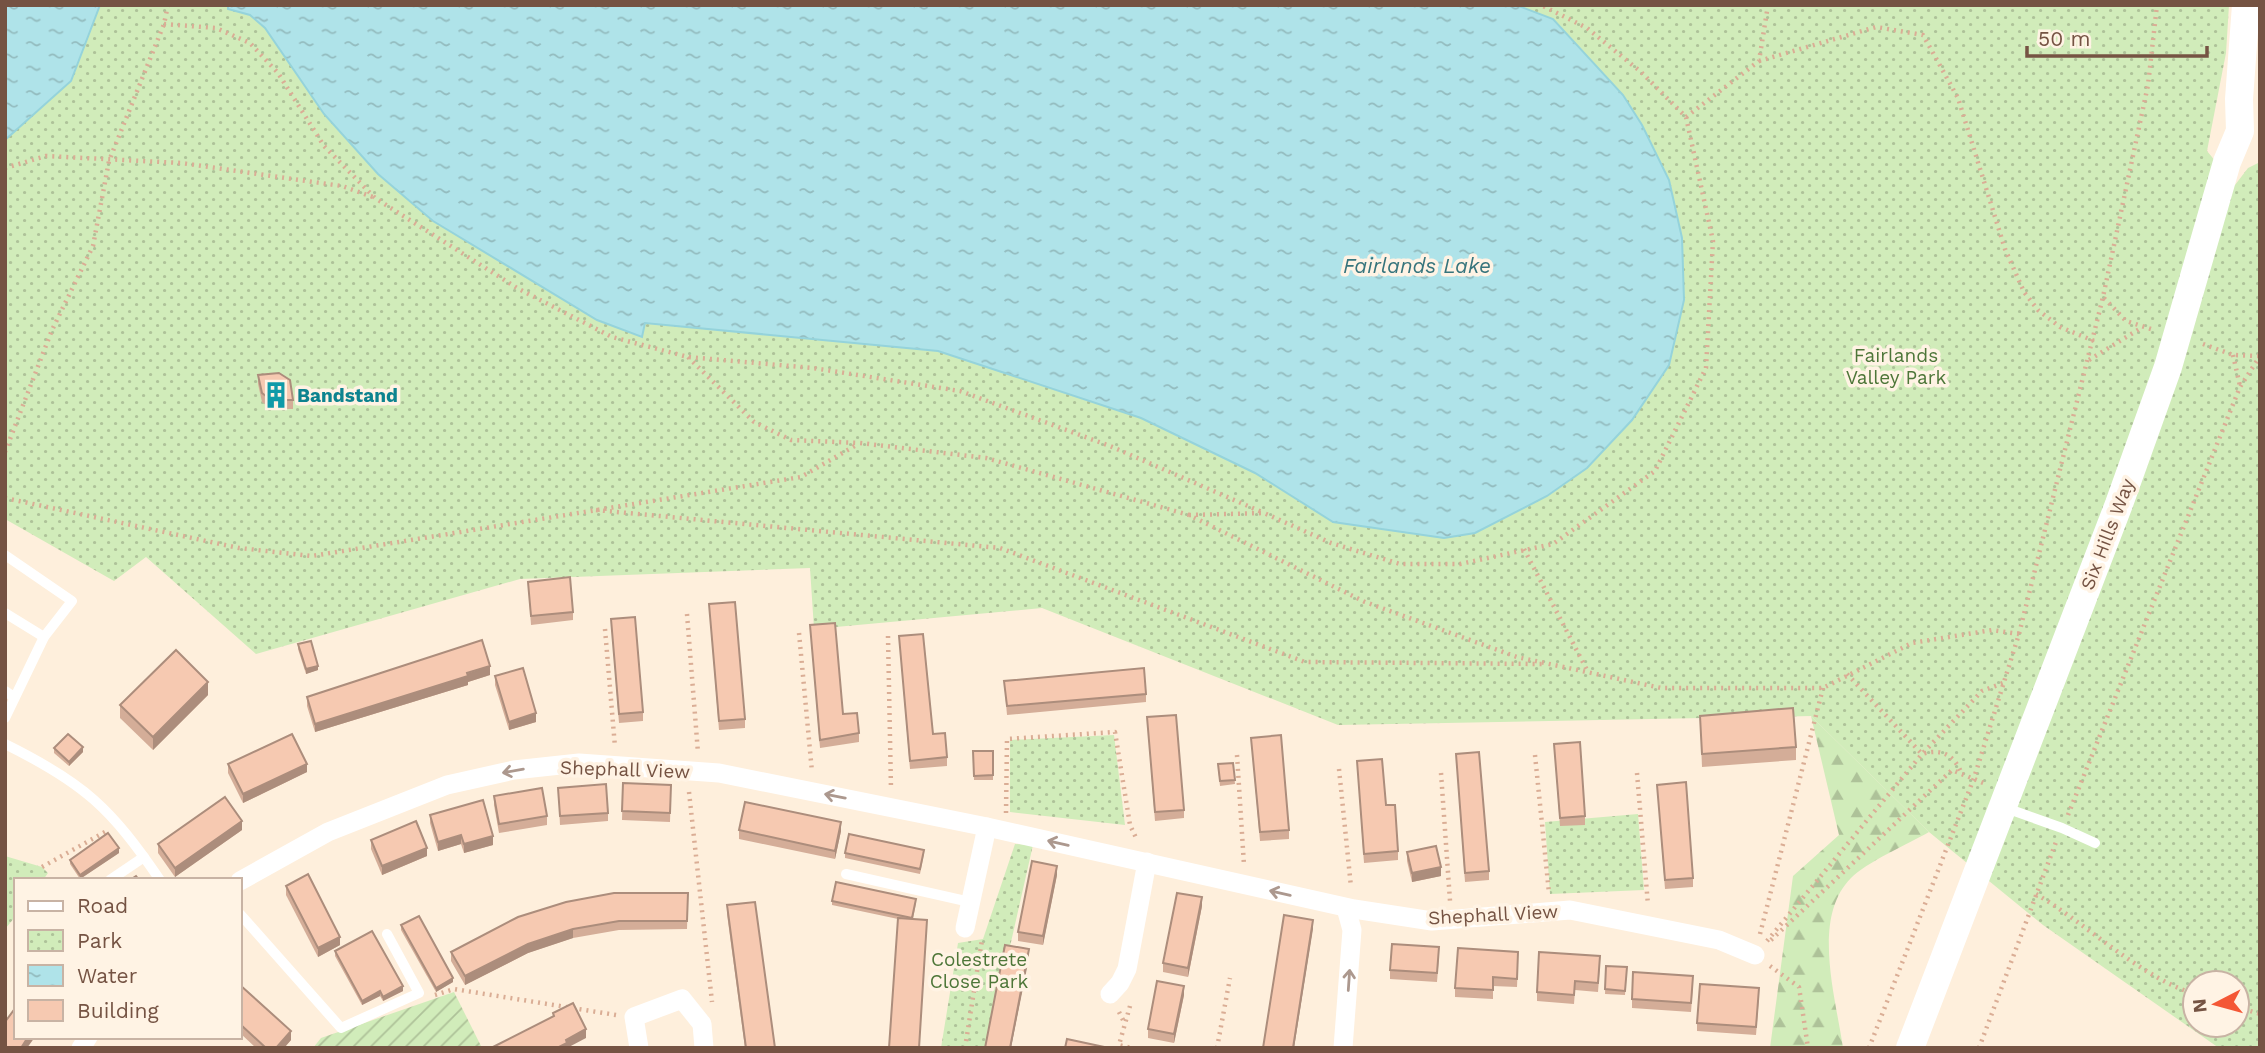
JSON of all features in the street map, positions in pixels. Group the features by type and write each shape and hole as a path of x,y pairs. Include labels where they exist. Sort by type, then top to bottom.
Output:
{"street":[{"name":"Six Hills Way","path":"1910,1048 2168,367 2227,162 2250,132 2239,99 2246,5"},
{"name":"Shephall View","path":"242,880 328,832 447,785 514,770 579,763 693,770 814,792 1006,831 1350,908 1432,921 1570,910 1719,940 1755,955"},
{"path":"965,928 986,827"},
{"path":"1110,993 1120,983 1127,969 1147,862"},
{"path":"1343,1048 1352,930 1350,908"},
{"path":"639,1048 634,1017 682,999 702,1024 704,1048"}],"lane":[{"path":"5,555 72,601 44,637 10,694 5,718"},
{"path":"5,613 44,637"},
{"path":"5,744 51,767 91,795 120,824 159,878"},
{"path":"2005,800 2095,844"},
{"path":"113,878 144,857"},
{"path":"846,874 970,902"},
{"path":"242,916 341,1028 419,993 387,934"}],"path":[{"path":"5,452 52,331 93,246 109,161 164,24 168,5"},
{"path":"164,24 216,28 250,43 278,74 324,146 375,198 517,288 612,337 688,357 813,368 960,391 1110,446 1331,544 1400,564 1460,564 1553,544 1655,471 1706,368 1713,241 1686,117 1641,72 1587,28 1541,5"},
{"path":"1759,61 1768,5"},
{"path":"1869,1048 1974,778 2018,634 2094,341 2148,85 2157,5"},
{"path":"1686,117 1759,61 1876,27 1923,35 1958,98 2005,249 2024,292 2060,327 2094,341"},
{"path":"5,168 46,156 181,163 342,187 375,198"},
{"path":"2103,298 2126,321 2161,332"},
{"path":"2089,360 2141,327"},
{"path":"1979,1048 2062,828 2240,387 2260,357 2233,355 2203,344"},
{"path":"2233,355 2240,387"},
{"path":"688,357 754,422 791,440 860,443 986,458 1188,515 1365,602 1517,657 1661,688 1823,688 1912,643 1992,630 2018,634"},
{"path":"5,498 239,548 312,556 801,477 860,443"},
{"path":"596,510 1000,548 1305,662 1551,665"},
{"path":"1188,515 1264,513"},
{"path":"1524,549 1589,673"},
{"path":"687,614 693,770 712,1008"},
{"path":"606,629 617,766"},
{"path":"799,633 814,792"},
{"path":"888,636 892,808"},
{"path":"1847,674 1922,754"},
{"path":"1755,955 1922,754 1982,691 2003,683"},
{"path":"1755,955 1823,688"},
{"path":"1006,831 1007,739 1115,732 1130,825 1147,862"},
{"path":"1922,754 1933,750 1944,752 1954,758 1962,774"},
{"path":"1237,755 1245,853 1242,884"},
{"path":"1535,755 1550,911"},
{"path":"1339,769 1350,908"},
{"path":"1755,955 1952,770 1974,778 2005,800"},
{"path":"1441,773 1451,919"},
{"path":"1637,773 1650,926"},
{"path":"42,867 120,824"},
{"path":"2036,894 2070,914 2169,987 2181,990"},
{"path":"965,928 983,939 965,1048"},
{"path":"1755,955 1799,987 1808,1048"},
{"path":"1217,1048 1230,978"},
{"path":"419,993 433,995 454,989 634,1017"},
{"path":"1110,993 1125,1024"}],"green space":[{"name":"Fairlands Valley Park","path":"5,5 2229,5 2226,53 2207,151 2235,185 2248,168 2260,162 2260,1048 2219,1048 2206,1039 2251,1039 2251,969 2181,969 2181,1021 2043,925 1929,832 1811,716 1338,725 1042,608 814,629 810,568 520,579 256,654 146,557 114,581 5,519"},
{"path":"1811,716 1929,832 1858,872 1839,895 1832,914 1829,959 1843,1048 1770,1048 1793,876 1839,835"},
{"path":"1114,735 1125,825 1010,812 1010,740"},
{"path":"1638,814 1644,890 1550,894 1545,822"},
{"name":"Colestrete Close Park","path":"1015,844 1033,845 987,1048 941,1048 958,943 983,939"},
{"path":"5,856 42,867 48,873 44,878 14,878 14,918 5,929"},
{"path":"454,992 482,1048 313,1048 321,1038"}],"water":[{"path":"5,5 100,5 71,81 5,140"},
{"name":"Fairlands Lake","path":"228,5 1516,5 1553,19 1623,95 1642,125 1669,180 1682,238 1684,300 1669,365 1632,420 1587,468 1547,496 1475,533 1444,538 1333,522 1255,473 1141,418 938,351 645,323 642,337 597,320 433,221 378,174 324,114 265,28 250,15 228,9"}],"building":[{"name":"Bandstand","path":"279,373 290,380 293,400 271,400 262,393 258,375"},
{"path":"570,577 573,612 531,616 528,582"},
{"path":"735,602 745,719 719,721 709,604"},
{"path":"635,617 643,712 619,714 611,619"},
{"path":"835,623 843,714 857,713 859,733 820,740 810,625"},
{"path":"923,634 933,734 945,733 947,757 910,761 899,636"},
{"path":"482,640 490,666 467,673 468,676 315,724 307,697"},
{"path":"311,641 318,666 306,669 298,644"},
{"path":"176,650 208,682 153,737 120,705"},
{"path":"523,668 536,713 509,722 495,676"},
{"path":"1144,668 1146,694 1007,706 1004,681"},
{"path":"1793,708 1796,747 1702,754 1700,716"},
{"path":"1176,715 1184,810 1155,812 1147,717"},
{"path":"68,734 83,747 69,762 54,748"},
{"path":"292,734 307,764 243,794 228,764"},
{"path":"1281,735 1289,830 1260,832 1251,738"},
{"path":"1580,742 1585,816 1560,818 1554,744"},
{"path":"973,751 993,751 993,775 974,776"},
{"path":"1479,752 1489,871 1465,873 1456,754"},
{"path":"1382,759 1386,805 1395,805 1398,851 1364,854 1357,761"},
{"path":"1233,763 1235,780 1220,781 1218,764"},
{"path":"1686,782 1693,878 1665,880 1657,785"},
{"path":"623,783 671,785 670,813 622,811"},
{"path":"606,784 608,813 560,816 558,788"},
{"path":"542,788 547,816 499,824 494,796"},
{"path":"225,797 242,821 175,868 158,844"},
{"path":"483,800 493,836 464,844 461,835 438,842 430,815"},
{"path":"745,802 841,822 835,851 739,830"},
{"path":"416,821 427,848 382,866 371,840"},
{"path":"108,833 119,848 80,875 70,860"},
{"path":"849,834 924,850 920,869 845,853"},
{"path":"1436,846 1441,867 1412,873 1407,852"},
{"path":"1032,861 1057,866 1043,936 1018,932"},
{"path":"308,874 340,937 318,948 286,886"},
{"path":"836,882 916,899 912,918 832,901"},
{"path":"614,893 688,893 687,921 619,921 573,929 528,944 465,976 451,952 518,917 566,902"},
{"path":"1177,893 1202,897 1188,968 1163,963"},
{"path":"755,902 775,1048 746,1048 727,905"},
{"path":"1284,915 1313,920 1293,1048 1263,1048"},
{"path":"419,916 453,978 436,988 401,925"},
{"path":"898,918 927,920 919,1048 889,1048"},
{"path":"372,931 403,986 383,997 380,991 362,1001 335,951"},
{"path":"1392,944 1439,947 1437,973 1390,970"},
{"path":"1005,945 1029,949 1010,1048 985,1048"},
{"path":"1458,948 1518,952 1517,979 1493,977 1493,990 1455,988"},
{"path":"1539,952 1600,956 1598,983 1575,981 1574,995 1537,992"},
{"path":"1606,966 1627,967 1625,991 1605,989"},
{"path":"1633,972 1693,976 1691,1003 1632,999"},
{"path":"1157,981 1184,986 1174,1034 1148,1029"},
{"path":"1700,984 1759,988 1756,1027 1697,1023"},
{"path":"242,987 291,1031 276,1048 266,1048 242,1026"},
{"path":"573,1003 586,1029 566,1040 567,1043 557,1048 491,1048 554,1016 553,1013"},
{"path":"14,1010 14,1039 27,1039 21,1048 5,1048 5,1022"},
{"path":"1067,1039 1109,1048 1065,1048"}],"place":[{"name":"Bandstand","path":"276,395"}]}
